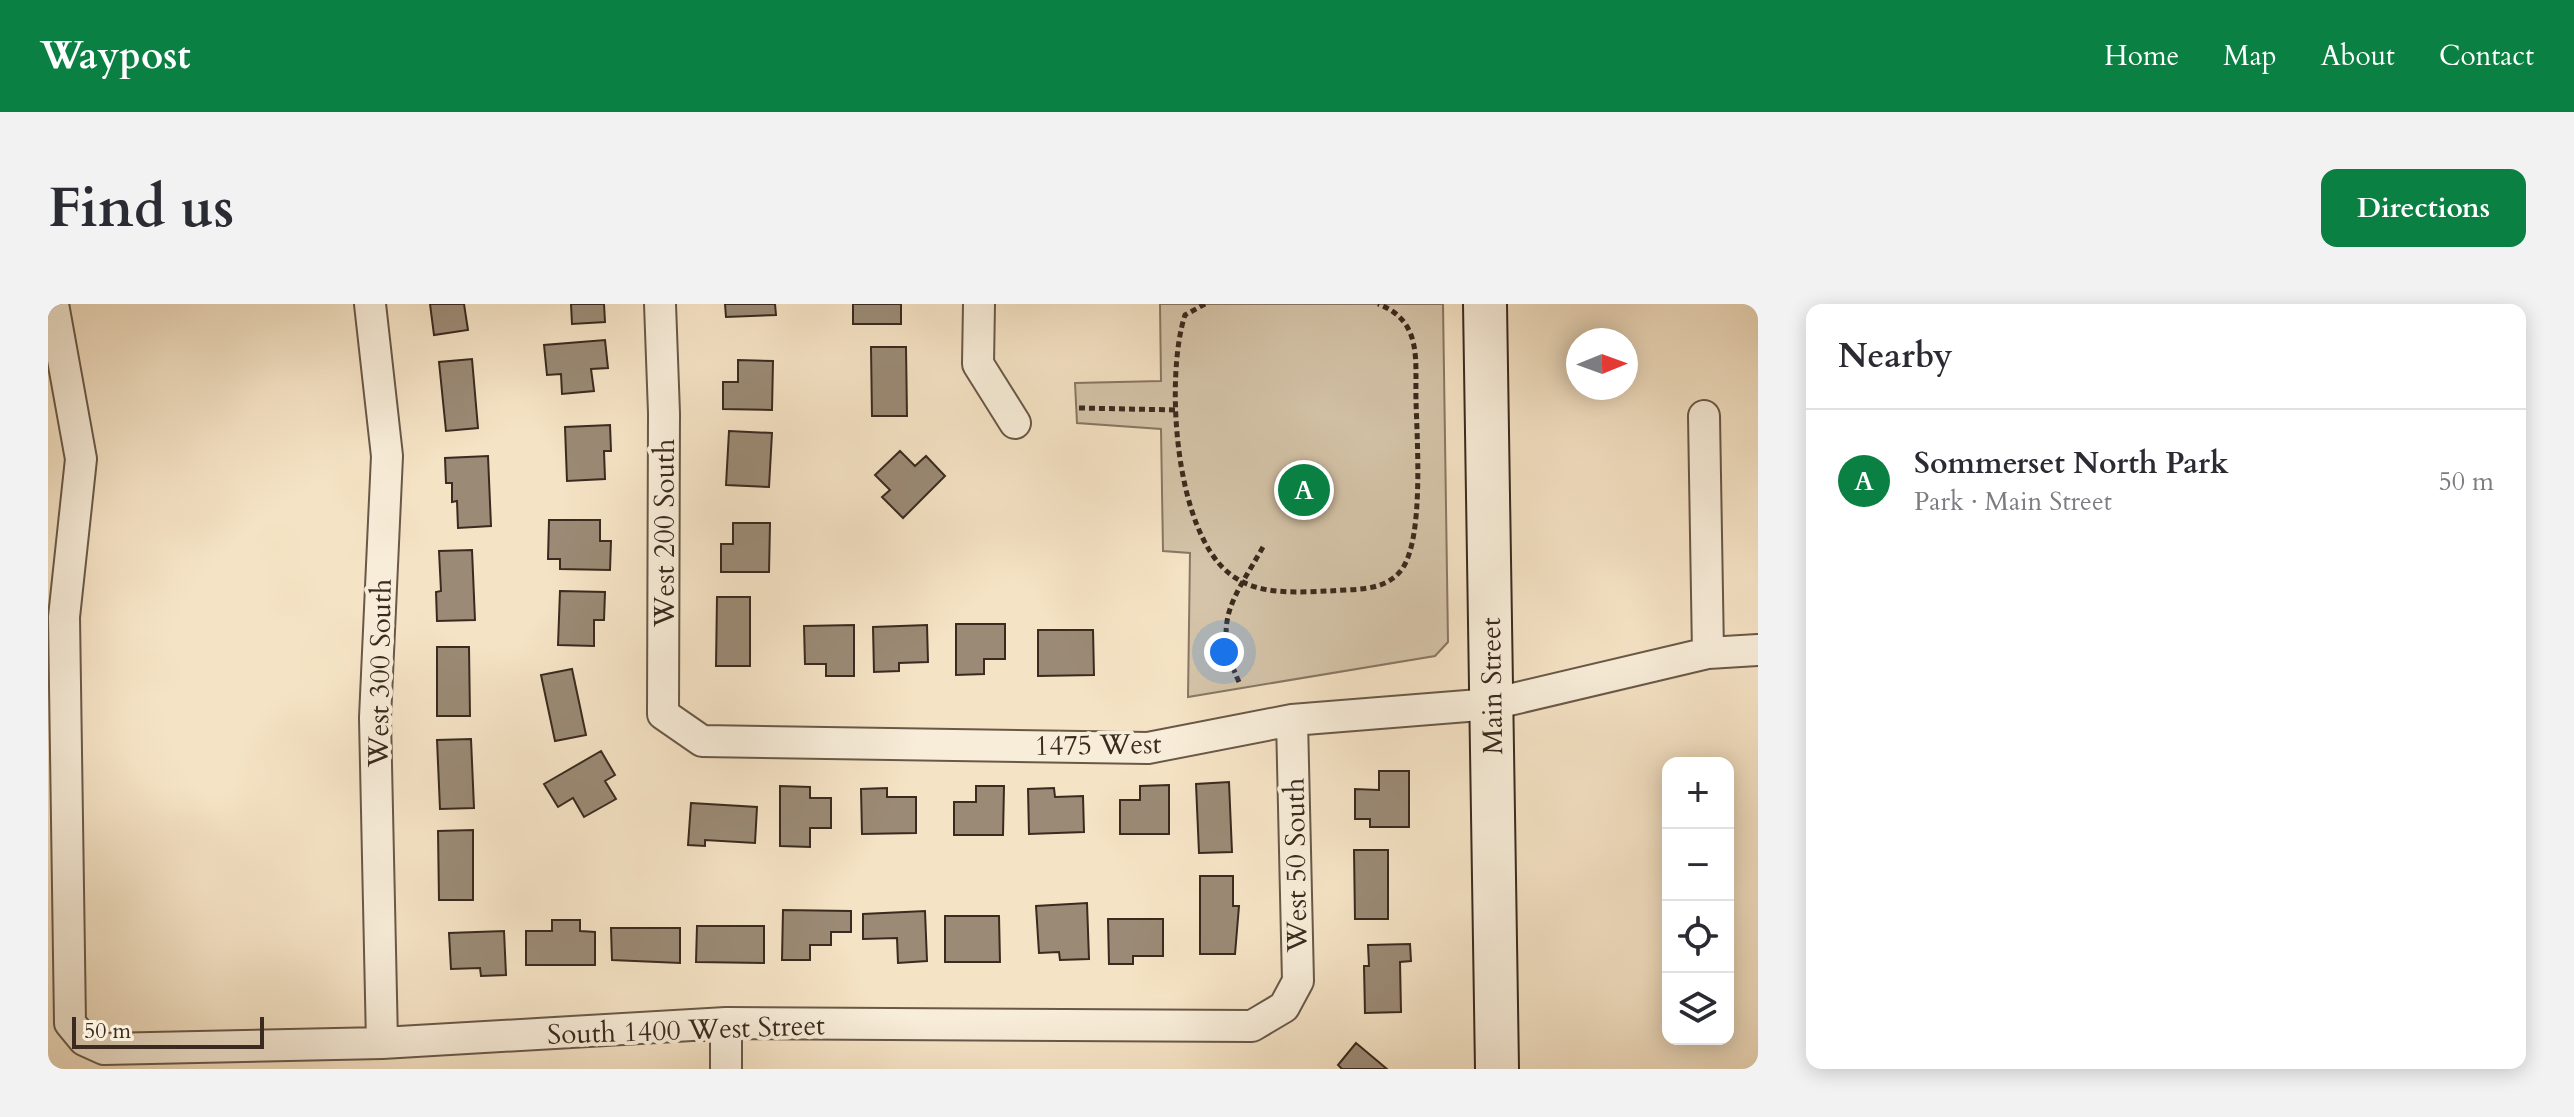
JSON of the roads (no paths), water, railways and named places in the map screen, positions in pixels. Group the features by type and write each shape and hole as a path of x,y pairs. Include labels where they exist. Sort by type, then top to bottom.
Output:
{"main road":[{"name":"Main Street","path":"1485,304 1497,1069"}],"street":[{"path":"53,304 81,459 56,618"},
{"name":"West 300 South","path":"370,304 387,456 375,718 382,1043"},
{"name":"West 200 South","path":"660,304 664,413 663,714 702,741"},
{"path":"979,304 978,364 1015,423"},
{"path":"1704,416 1708,653"},
{"name":"South 1400 West Street","path":"56,618 70,1023 84,1040 104,1049 382,1043 726,1023 1252,1026 1284,1007"},
{"name":"1475 West","path":"702,741 1148,748 1292,720 1492,704 1708,653 1758,650"},
{"name":"West 50 South","path":"1284,1007 1298,981 1292,720"},
{"path":"726,1023 726,1069"}],"place":[{"name":"Sommerset North Park","path":"1304,490"}]}
